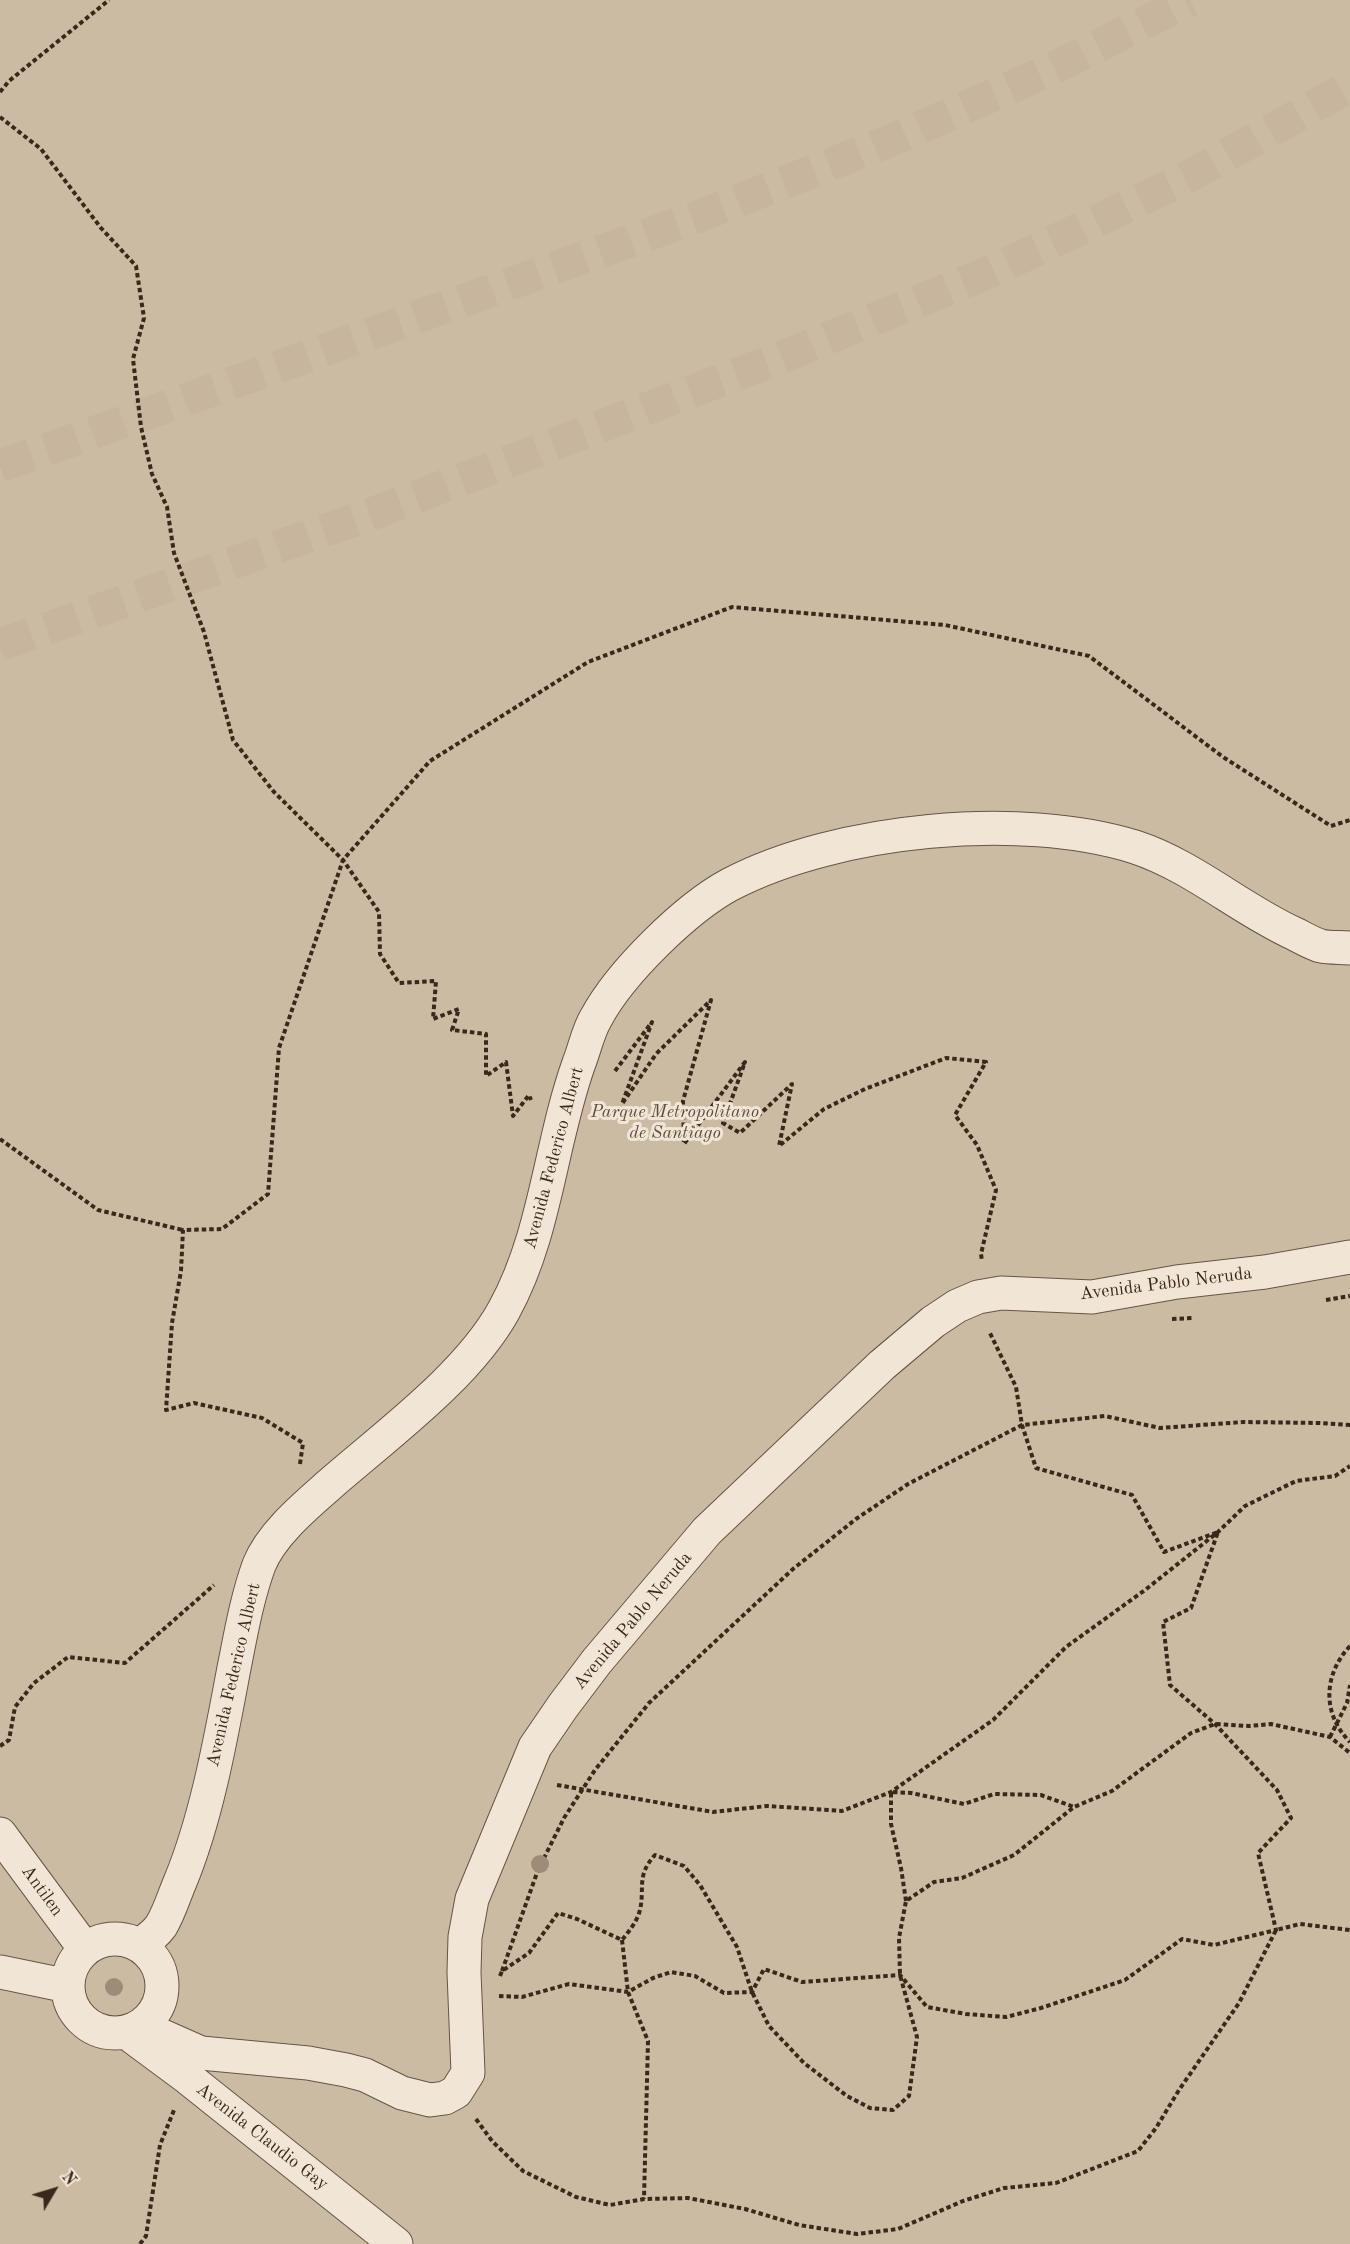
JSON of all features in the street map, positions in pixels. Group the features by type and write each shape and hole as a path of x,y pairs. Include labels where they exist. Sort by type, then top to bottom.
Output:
{"street":[{"name":"Avenida Federico Albert","path":"140,1946 160,1928 189,1859 205,1801 246,1610 261,1560 292,1518 431,1397 472,1354 502,1315 523,1271 537,1227 570,1089 595,1018 627,974 680,920 728,885 776,864 834,846 879,838 964,829 1030,830 1082,836 1136,848 1178,867 1269,922 1321,946 1350,948"},
{"name":"Avenida Pablo Neruda","path":"456,2092 468,2073 464,1972 465,1937 471,1899 535,1747 563,1706 633,1617 707,1531 875,1371 933,1322 957,1306 978,1297 1001,1293 1092,1297 1177,1282 1265,1272 1350,1257"},
{"name":"Antilen","path":"0,1834 85,1948"},
{"path":"132,2029 152,2015 159,2002 162,1986 160,1970 152,1957 140,1946 127,1940 112,1938 98,1941 85,1948 75,1959 69,1972 68,1986 70,2000 76,2012 85,2022 104,2031 132,2029 201,2053 308,2063 346,2070 365,2075 402,2093 424,2099 445,2098 456,2092"},
{"path":"0,1972 68,1986"},
{"name":"Avenida Claudio Gay","path":"132,2029 188,2078 396,2244"}],"path":[{"path":"0,92 9,81 109,0"},
{"path":"0,117 41,150 101,228 136,266 144,318 133,358 141,427 152,474 167,507 174,553 204,632 233,740 273,792 343,860 379,912 380,954 399,983 436,981 433,1019 459,1009 452,1030 486,1034 486,1076 506,1062 513,1116 529,1095 555,1150"},
{"path":"0,1139 98,1210 183,1230 222,1229 268,1194 279,1048 343,860 430,761 588,662 732,607 945,625 1089,656 1223,756 1331,826 1350,820"},
{"path":"613,1075 652,1022 622,1104 656,1054 711,1000 683,1101 684,1144 745,1062 723,1123 740,1133 792,1084 779,1146 824,1108 865,1089 946,1058 987,1062 955,1115 976,1145 996,1190 981,1254 989,1332 1016,1387 1022,1425 1036,1468 1132,1496 1164,1552 1218,1532"},
{"path":"183,1230 181,1271 172,1323 166,1410 194,1403 262,1418 303,1443 292,1518"},
{"path":"1315,1301 1350,1296"},
{"path":"1167,1318 1177,1321 1200,1317"},
{"path":"622,1940 578,1919 558,1914 529,1953 502,1971 538,1870 564,1818 595,1770 650,1703 793,1569 856,1519 908,1484 1022,1425 1105,1416 1160,1428 1243,1422 1350,1425"},
{"path":"554,1784 713,1812 767,1806 842,1811 891,1792 993,1720 1066,1647 1145,1590 1218,1532 1245,1506 1296,1481 1335,1476 1350,1466"},
{"path":"456,2092 492,2141 523,2171 576,2197 610,2205 644,2199 688,2198 745,2209 799,2225 857,2234 898,2229 963,2201 1004,2188 1056,2183 1138,2151 1156,2128 1179,2090 1239,2003 1276,1930 1258,1853 1291,1818 1277,1790 1215,1724 1170,1685 1163,1622 1191,1608 1218,1532"},
{"path":"0,1746 9,1740 15,1707 34,1683 68,1657 125,1663 222,1579"},
{"path":"1350,1646 1342,1655 1330,1681 1330,1713 1342,1734 1350,1742"},
{"path":"1330,1737 1347,1703 1350,1685"},
{"path":"906,1901 934,1882 962,1878 1014,1855 1074,1807 1112,1791 1191,1733 1215,1724 1250,1726 1271,1724 1330,1737 1350,1753"},
{"path":"644,2199 648,2041 628,1992 622,1940 640,1911 640,1892 645,1866 655,1855 684,1866 700,1885 737,1947 752,1992 768,2026 804,2063 848,2096 870,2108 893,2110 909,2096 917,2037 900,1975 899,1938 906,1901 891,1824 891,1792"},
{"path":"891,1792 911,1793 964,1804 994,1794 1041,1795 1074,1807"},
{"path":"900,1975 927,2007 1006,2018 1125,1980 1182,1939 1214,1945 1300,1924 1350,1930"},
{"path":"752,1992 764,1969 801,1982 900,1975"},
{"path":"495,1996 522,1997 569,1984 628,1992 653,1978 671,1972 694,1976 724,1993 752,1992"},
{"path":"140,2244 146,2236 160,2145 188,2078"}],"green space":[{"name":"Parque Metropolitano de Santiago","path":"0,0 1350,0 1350,2244 0,2244"}],"tunnel":[{"path":"0,466 697,217 899,137 1054,68 1190,0"},
{"path":"0,645 374,513 782,357 992,271 1186,178 1350,86"}]}
